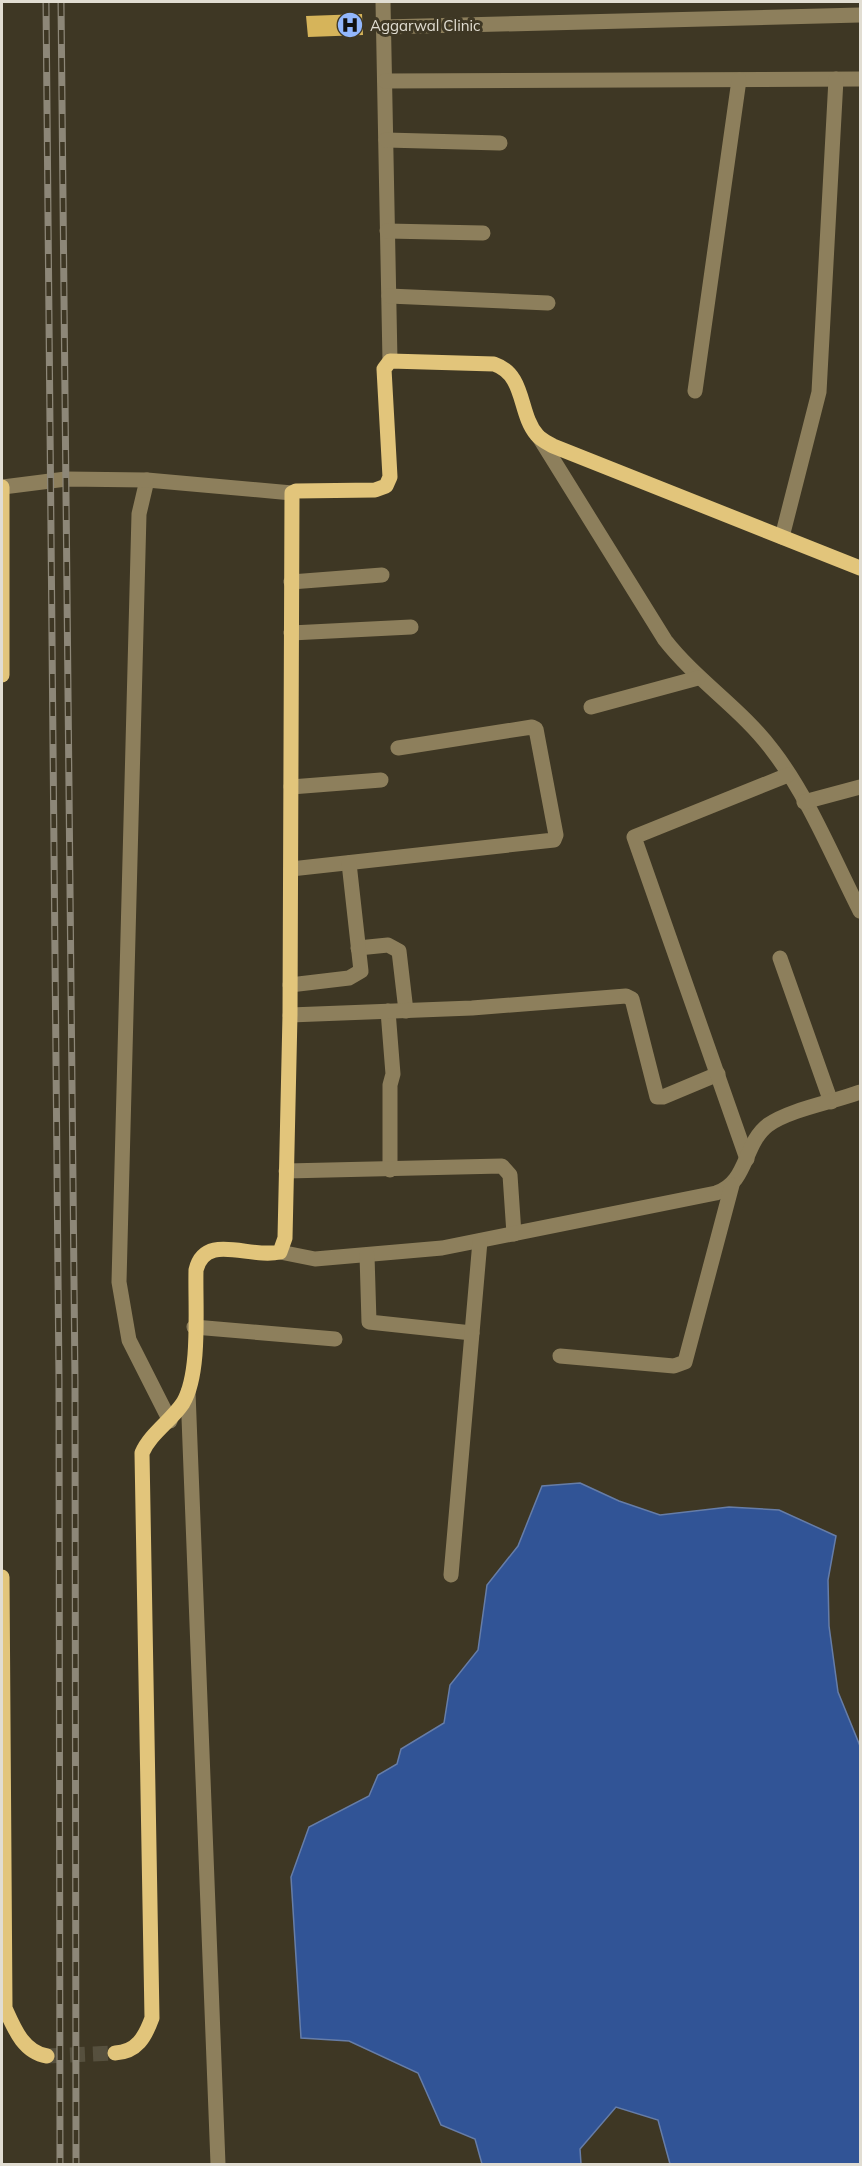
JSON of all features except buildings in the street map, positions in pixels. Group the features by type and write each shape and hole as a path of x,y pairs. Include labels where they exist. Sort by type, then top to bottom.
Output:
{"main road":[{"path":"115,2053 127,2052 138,2044 147,2034 152,2018 142,1453 145,1445 170,1420 188,1392 194,1376 198,1258 215,1248 265,1256 280,1252 285,1238 290,1015 292,494 296,491 375,490 386,486 390,477 384,369 390,361 494,364 504,368 514,378 530,425 539,437 553,446 861,568"},
{"path":"2,487 2,675"},
{"path":"2,1578 5,2008 19,2038 39,2055 47,2056"}],"street":[{"path":"383,2 390,361"},
{"path":"384,27 861,15"},
{"path":"782,537 819,392 836,79"},
{"path":"385,81 861,79"},
{"path":"695,391 739,80"},
{"path":"386,140 500,143"},
{"path":"387,231 483,233"},
{"path":"389,296 548,303"},
{"path":"539,437 655,624 679,658 756,731 789,775 861,911"},
{"path":"2,487 66,479 147,480 292,494"},
{"path":"147,480 139,514 119,1282 129,1340 170,1420"},
{"path":"291,582 382,575"},
{"path":"291,633 411,627"},
{"path":"591,707 698,678"},
{"path":"291,869 549,842 556,836 536,729 532,727 398,748"},
{"path":"747,1159 634,837 789,775"},
{"path":"291,787 381,780"},
{"path":"804,802 861,787"},
{"path":"290,985 349,978 361,971 350,863"},
{"path":"358,948 388,945 399,951 406,1011"},
{"path":"780,958 831,1102"},
{"path":"290,1015 406,1011 629,996 657,1097 663,1097 718,1074"},
{"path":"388,1011 393,1074 390,1085 390,1170"},
{"path":"560,1356 674,1366 686,1362 732,1185 747,1159 753,1142 768,1126 861,1092"},
{"path":"286,1171 504,1167 510,1174 513,1234"},
{"path":"280,1252 315,1259 442,1248 716,1193 732,1185"},
{"path":"451,1575 480,1241"},
{"path":"367,1255 369,1322 472,1333"},
{"path":"194,1327 335,1339"},
{"path":"188,1392 218,2164"}],"water":[{"path":"580,1483 619,1501 660,1515 729,1507 779,1510 836,1536 828,1580 829,1626 838,1692 860,1746 860,2164 670,2164 658,2120 616,2107 580,2149 581,2164 482,2164 475,2139 441,2125 418,2073 349,2041 301,2038 291,1877 309,1827 369,1796 378,1775 397,1764 401,1749 444,1723 450,1685 478,1650 487,1585 518,1546 542,1486"}],"tunnel":[{"path":"47,2056 115,2053"}],"railway":[{"path":"46,2 59,1380 60,2164"},
{"path":"61,2 75,1380 76,2164"}],"place":[{"name":"Aggarwal Clinic","path":"350,25"}]}
